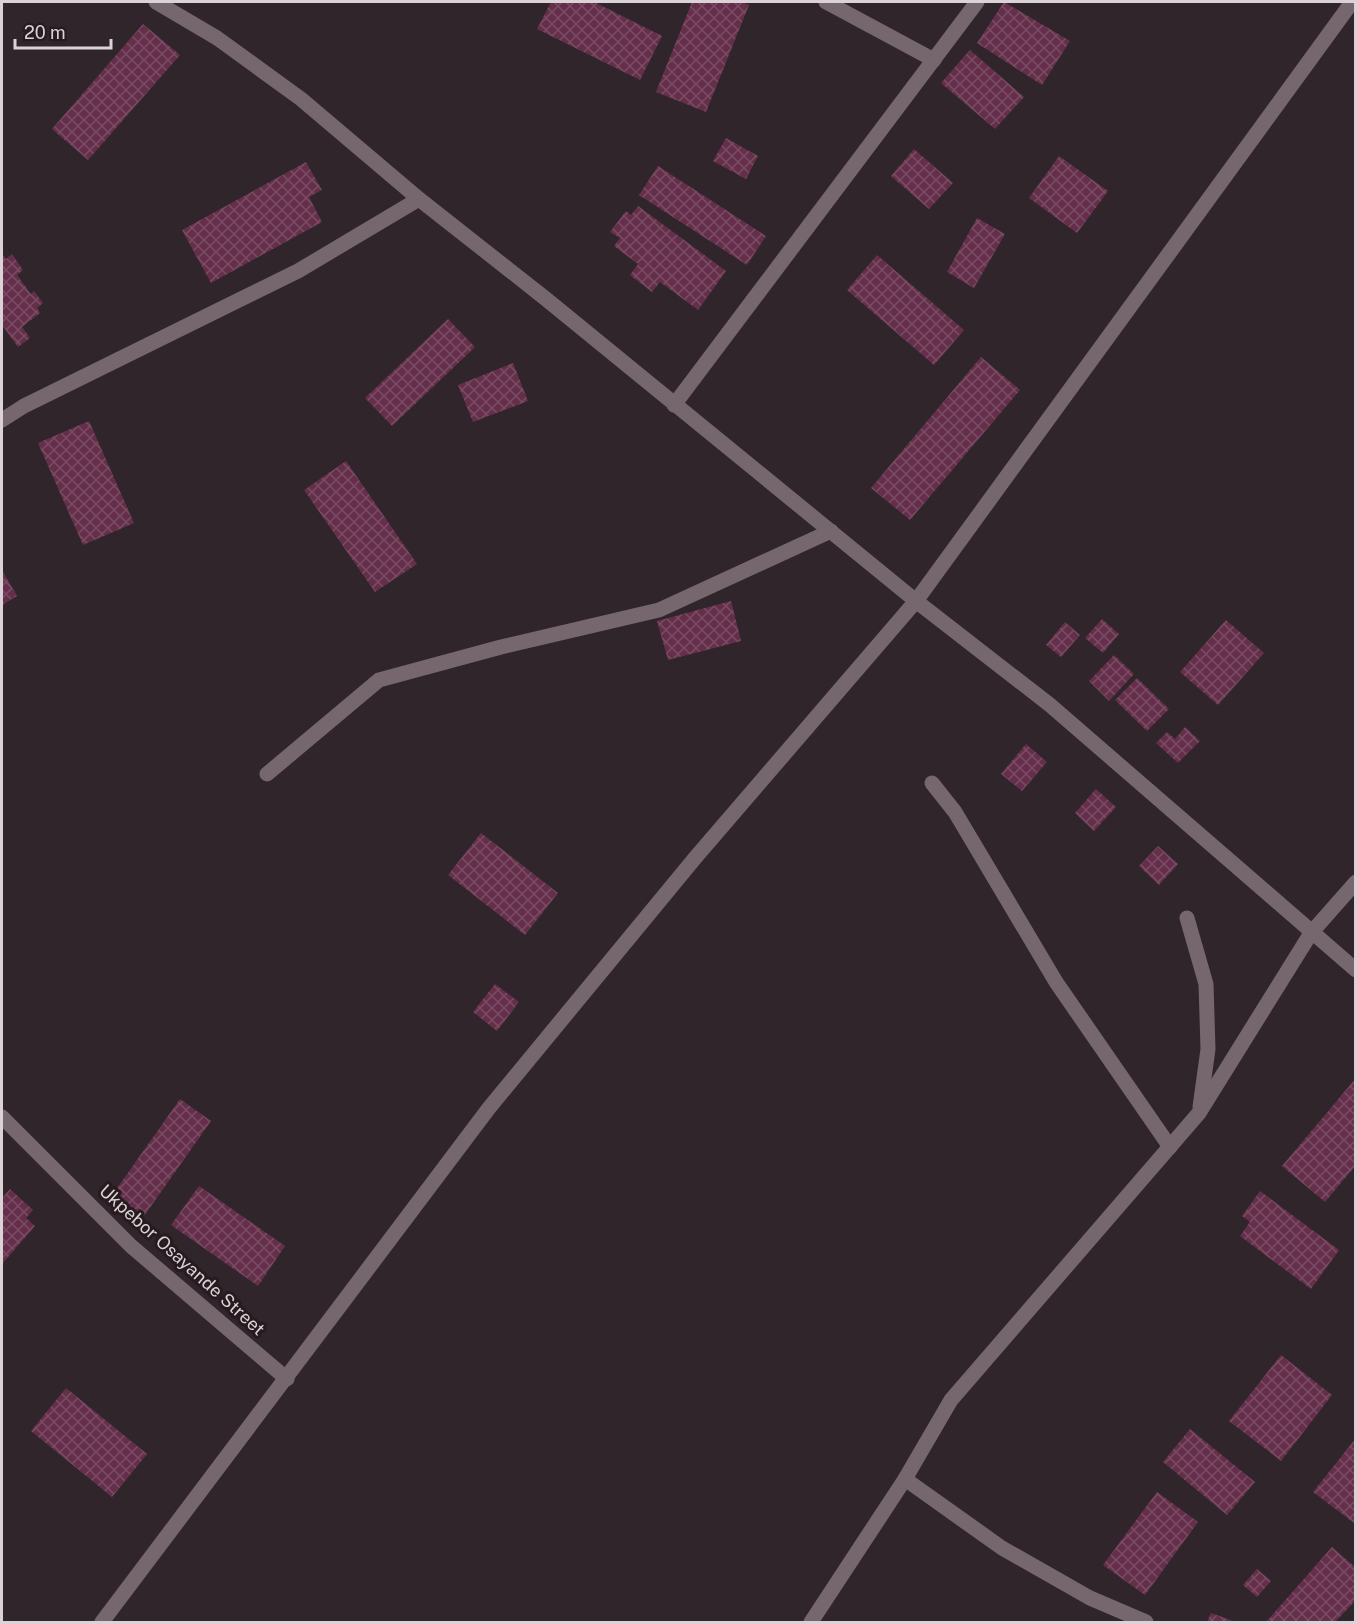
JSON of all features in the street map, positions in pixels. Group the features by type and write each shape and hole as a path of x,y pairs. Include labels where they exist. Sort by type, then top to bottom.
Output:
{"street":[{"path":"156,2 217,38 301,99 419,200 546,299 916,601 1050,705 1356,970"},
{"path":"826,2 934,60"},
{"path":"674,405 977,2"},
{"path":"102,1623 489,1108 695,858 916,601 1352,2"},
{"path":"2,420 24,406 298,271 419,200"},
{"path":"267,774 379,680 501,646 659,610 831,531"},
{"path":"932,783 961,820 1056,982 1170,1147"},
{"path":"811,1623 905,1479 951,1400 1199,1113 1311,933 1356,882"},
{"path":"1187,918 1206,984 1208,1049 1199,1113"},
{"name":"Ukpebor Osayande Street","path":"2,1117 131,1246 287,1379"},
{"path":"905,1479 1002,1548 1090,1598 1146,1623"}],"building":[{"path":"551,2 594,2 662,36 640,80 537,29"},
{"path":"692,2 742,2 749,5 706,112 656,92"},
{"path":"1004,2 1070,41 1042,85 977,43"},
{"path":"143,24 180,55 88,160 52,129"},
{"path":"970,50 1024,97 995,129 941,83"},
{"path":"726,138 758,156 746,179 713,161"},
{"path":"914,149 953,183 929,209 891,176"},
{"path":"1059,156 1108,191 1077,233 1029,198"},
{"path":"306,162 322,190 309,197 322,222 211,283 182,230"},
{"path":"658,166 766,236 747,265 639,195"},
{"path":"638,206 726,271 698,310 660,282 652,292 630,275 638,264 614,246 620,238 610,232 626,211 631,215"},
{"path":"977,218 1005,234 974,288 947,272"},
{"path":"2,254 6,259 12,254 23,270 17,275 31,294 34,291 43,303 37,308 40,313 22,327 30,338 18,347 2,325"},
{"path":"877,255 964,330 934,365 847,290"},
{"path":"448,319 475,347 392,426 365,398"},
{"path":"981,357 1020,390 910,520 871,488"},
{"path":"513,363 528,401 473,422 458,385"},
{"path":"89,421 134,523 83,545 38,443"},
{"path":"346,461 417,564 375,592 304,490"},
{"path":"2,570 17,596 2,605"},
{"path":"731,601 741,641 668,660 657,621"},
{"path":"1102,619 1119,634 1103,653 1085,638"},
{"path":"1226,620 1264,653 1218,705 1180,672"},
{"path":"1065,622 1080,635 1061,657 1046,645"},
{"path":"1114,655 1134,674 1109,701 1089,681"},
{"path":"1137,678 1169,709 1147,731 1115,700"},
{"path":"1185,727 1200,741 1178,763 1156,743 1167,732 1175,739"},
{"path":"1026,744 1047,762 1022,791 1001,774"},
{"path":"1096,789 1116,807 1094,831 1075,813"},
{"path":"481,833 558,893 525,935 448,875"},
{"path":"1158,846 1178,864 1159,885 1139,866"},
{"path":"495,984 519,1002 497,1031 473,1012"},
{"path":"1356,1078 1356,1165 1325,1202 1282,1166"},
{"path":"180,1099 211,1121 144,1216 113,1194"},
{"path":"199,1186 285,1246 258,1286 171,1225"},
{"path":"10,1189 33,1210 26,1218 35,1226 2,1264 2,1196"},
{"path":"1260,1191 1339,1250 1311,1289 1240,1236 1250,1222 1242,1216"},
{"path":"1281,1355 1332,1395 1281,1461 1229,1421"},
{"path":"66,1388 147,1454 112,1497 31,1431"},
{"path":"1190,1429 1255,1482 1227,1515 1163,1462"},
{"path":"1356,1438 1356,1521 1354,1523 1313,1492"},
{"path":"1157,1492 1198,1522 1145,1595 1103,1565"},
{"path":"1332,1547 1356,1568 1356,1600 1335,1622 1266,1622"},
{"path":"1257,1569 1271,1581 1257,1597 1243,1585"},
{"path":"1211,1613 1236,1622 1207,1622"}]}
